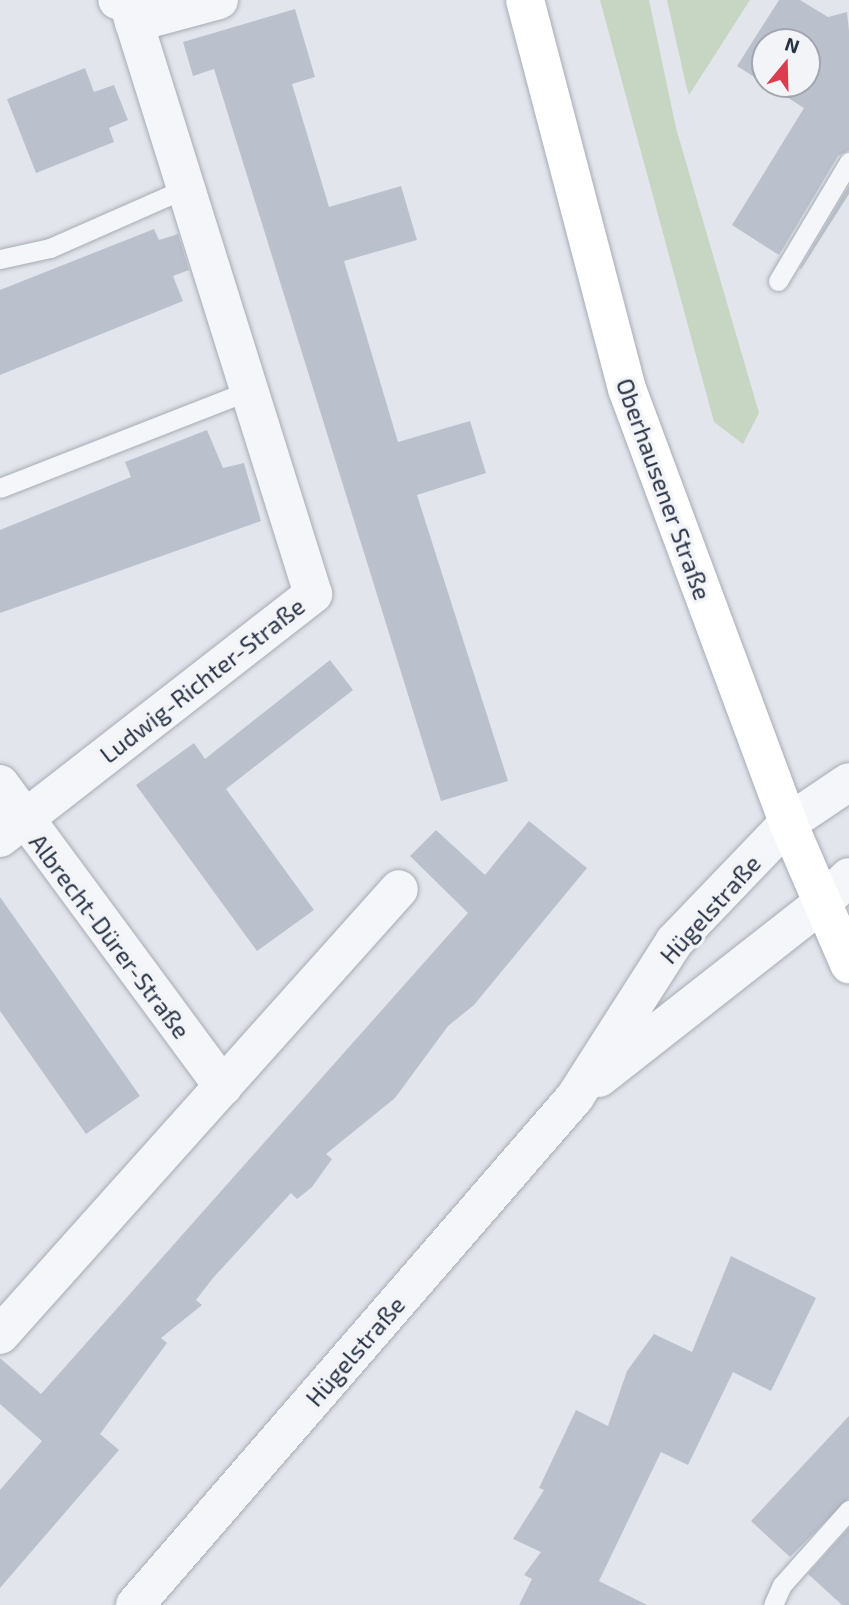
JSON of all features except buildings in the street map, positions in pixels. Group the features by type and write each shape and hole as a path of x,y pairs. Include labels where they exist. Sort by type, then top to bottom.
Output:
{"main road":[{"name":"Oberhausener Straße","path":"525,0 627,389 788,823 849,964"}],"street":[{"path":"126,11 219,0"},
{"name":"Ludwig-Richter-Straße","path":"11,829 313,594 253,389 126,11"},
{"name":"Hügelstraße","path":"135,1605 575,1097 674,942 788,823 849,782"},
{"name":"Albrecht-Dürer-Straße","path":"0,784 11,829 223,1087"},
{"name":"Hügelstraße","path":"575,1097 822,902 849,877"},
{"path":"0,1335 399,889"}],"lane":[{"path":"778,281 849,162"},
{"path":"0,259 50,248 186,188"},
{"path":"0,488 253,389"},
{"path":"773,1605 782,1585 849,1510"}],"green space":[{"path":"600,0 649,0 676,128 759,413 743,444 714,422"},
{"path":"667,0 750,0 689,95 686,85"}]}
